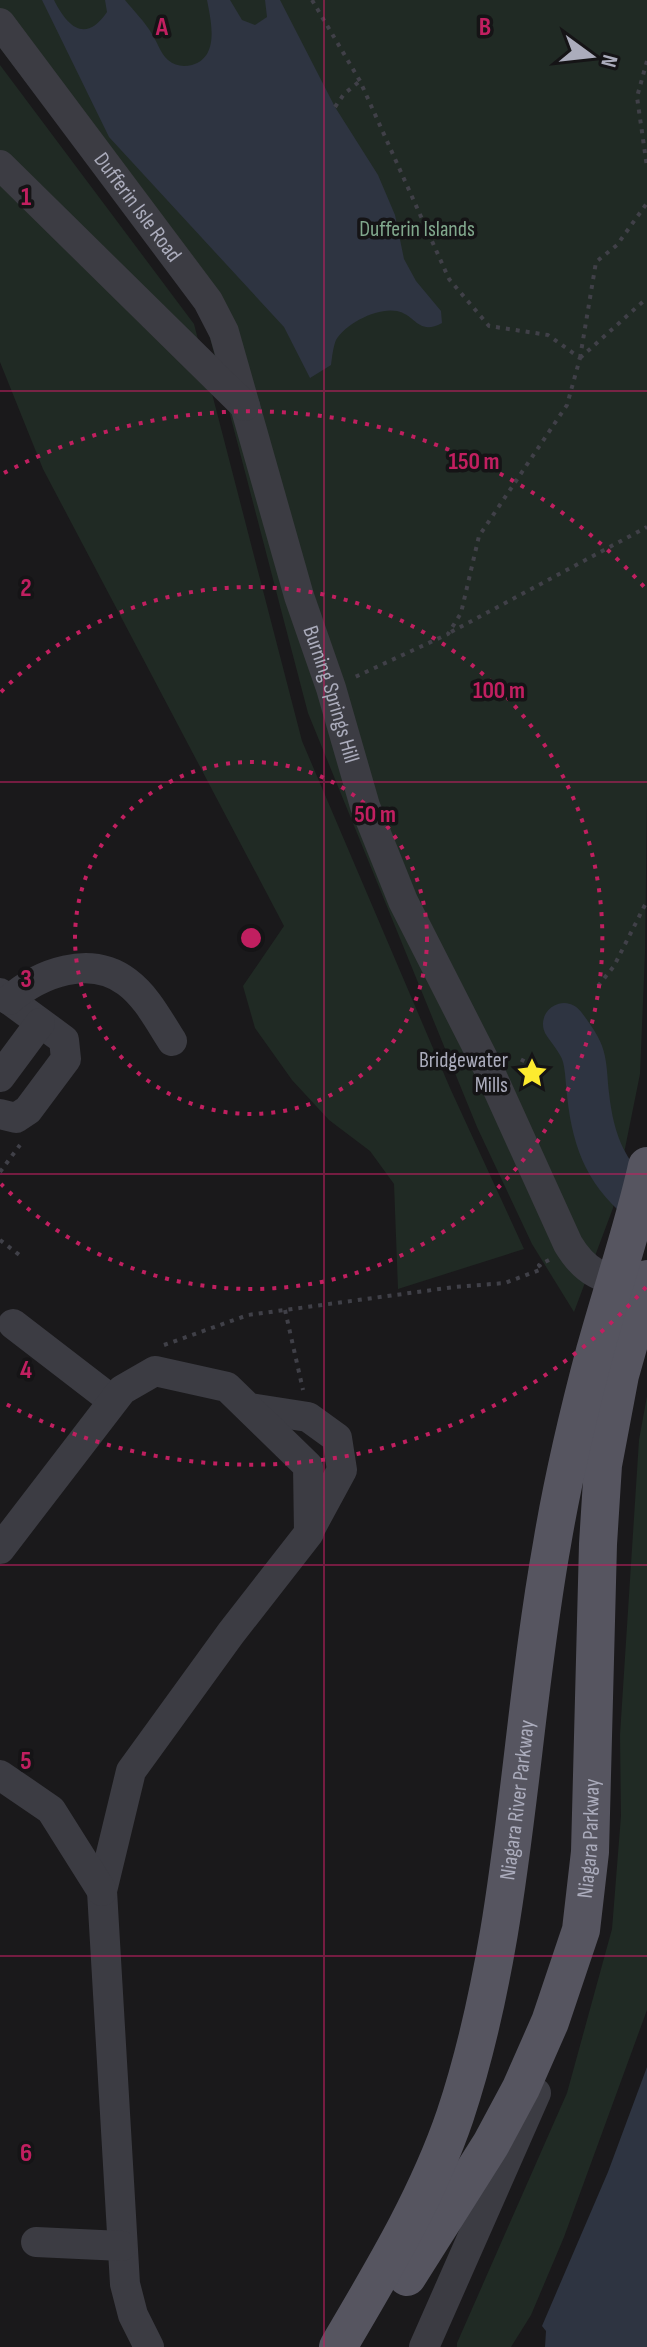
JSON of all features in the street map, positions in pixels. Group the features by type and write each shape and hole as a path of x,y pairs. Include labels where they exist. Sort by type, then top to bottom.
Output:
{"main road":[{"name":"Niagara River Parkway","path":"338,2347 395,2250 428,2182 455,2116 480,2029 498,1933 562,1484 636,1283 630,1231 647,1166"},
{"name":"Niagara Parkway","path":"363,2347 491,2144 521,2088 550,2022 581,1930 590,1852 603,1465 636,1283"}],"street":[{"name":"Dufferin Isle Road","path":"0,23 208,301 224,332 247,407"},
{"path":"0,165 247,407"},
{"name":"Burning Springs Hill","path":"247,407 299,596 331,688 365,806 403,901 490,1072 568,1244 584,1267 636,1283"},
{"path":"0,1114 16,1118 28,1110 66,1059 64,1040 5,997 57,971 100,969 113,973 129,983 144,999 172,1041"},
{"path":"0,1077 40,1023"},
{"path":"13,1324 113,1401"},
{"path":"0,1549 122,1390 155,1371 227,1387 308,1466 309,1533"},
{"path":"149,2347 133,2315 125,2284 102,1891 131,1771 231,1633 309,1533 342,1470 337,1438 308,1417 249,1408"},
{"path":"0,1775 51,1810 102,1891"},
{"path":"424,2347 531,2106 562,2026 575,1975 581,1930"},
{"path":"36,2242 122,2246"}],"path":[{"path":"312,0 360,81 449,279 489,326 548,335 580,358"},
{"path":"647,61 637,97 647,167"},
{"path":"335,107 344,94 360,81"},
{"path":"448,634 461,613 479,536 567,405 580,358 596,262 617,245 647,203"},
{"path":"580,358 647,298"},
{"path":"331,688 448,634 647,527"},
{"path":"598,986 614,966 647,901"},
{"path":"0,1240 22,1257"},
{"path":"160,1346 248,1315 505,1283 542,1269 539,1265 551,1259"},
{"path":"285,1310 308,1417"}],"green space":[{"name":"Dufferin Islands","path":"0,0 647,0 647,796 640,1074 613,1208 574,1312 532,1244 477,1127 308,713 204,315 0,48"},
{"path":"0,65 194,324 302,741 450,1088 524,1249 398,1289 394,1184 370,1151 329,1120 292,1080 255,1028 243,986 284,926 43,469 0,362"},
{"path":"647,1396 647,2010 564,2237 531,2315 511,2347 457,2347 567,2093 612,1929 621,1816 620,1735 639,1440"}],"water":[{"path":"42,0 54,0 71,24 85,29 99,22 107,12 105,0 125,0 149,30 165,57 173,64 185,66 201,61 210,46 212,37 207,0 230,0 242,20 255,25 267,17 265,0 280,0 335,107 378,175 395,215 404,259 416,281 441,311 442,323 422,326 403,313 389,310 363,318 336,340 331,365 310,378 284,327 109,137"},
{"path":"647,2067 647,2347 545,2347 546,2331 542,2326 608,2172"}],"waterway":[{"path":"564,1024 583,1055 590,1112 604,1158 622,1184 647,1207"}],"place":[{"name":"Bridgewater Mills","path":"532,1073"}]}
